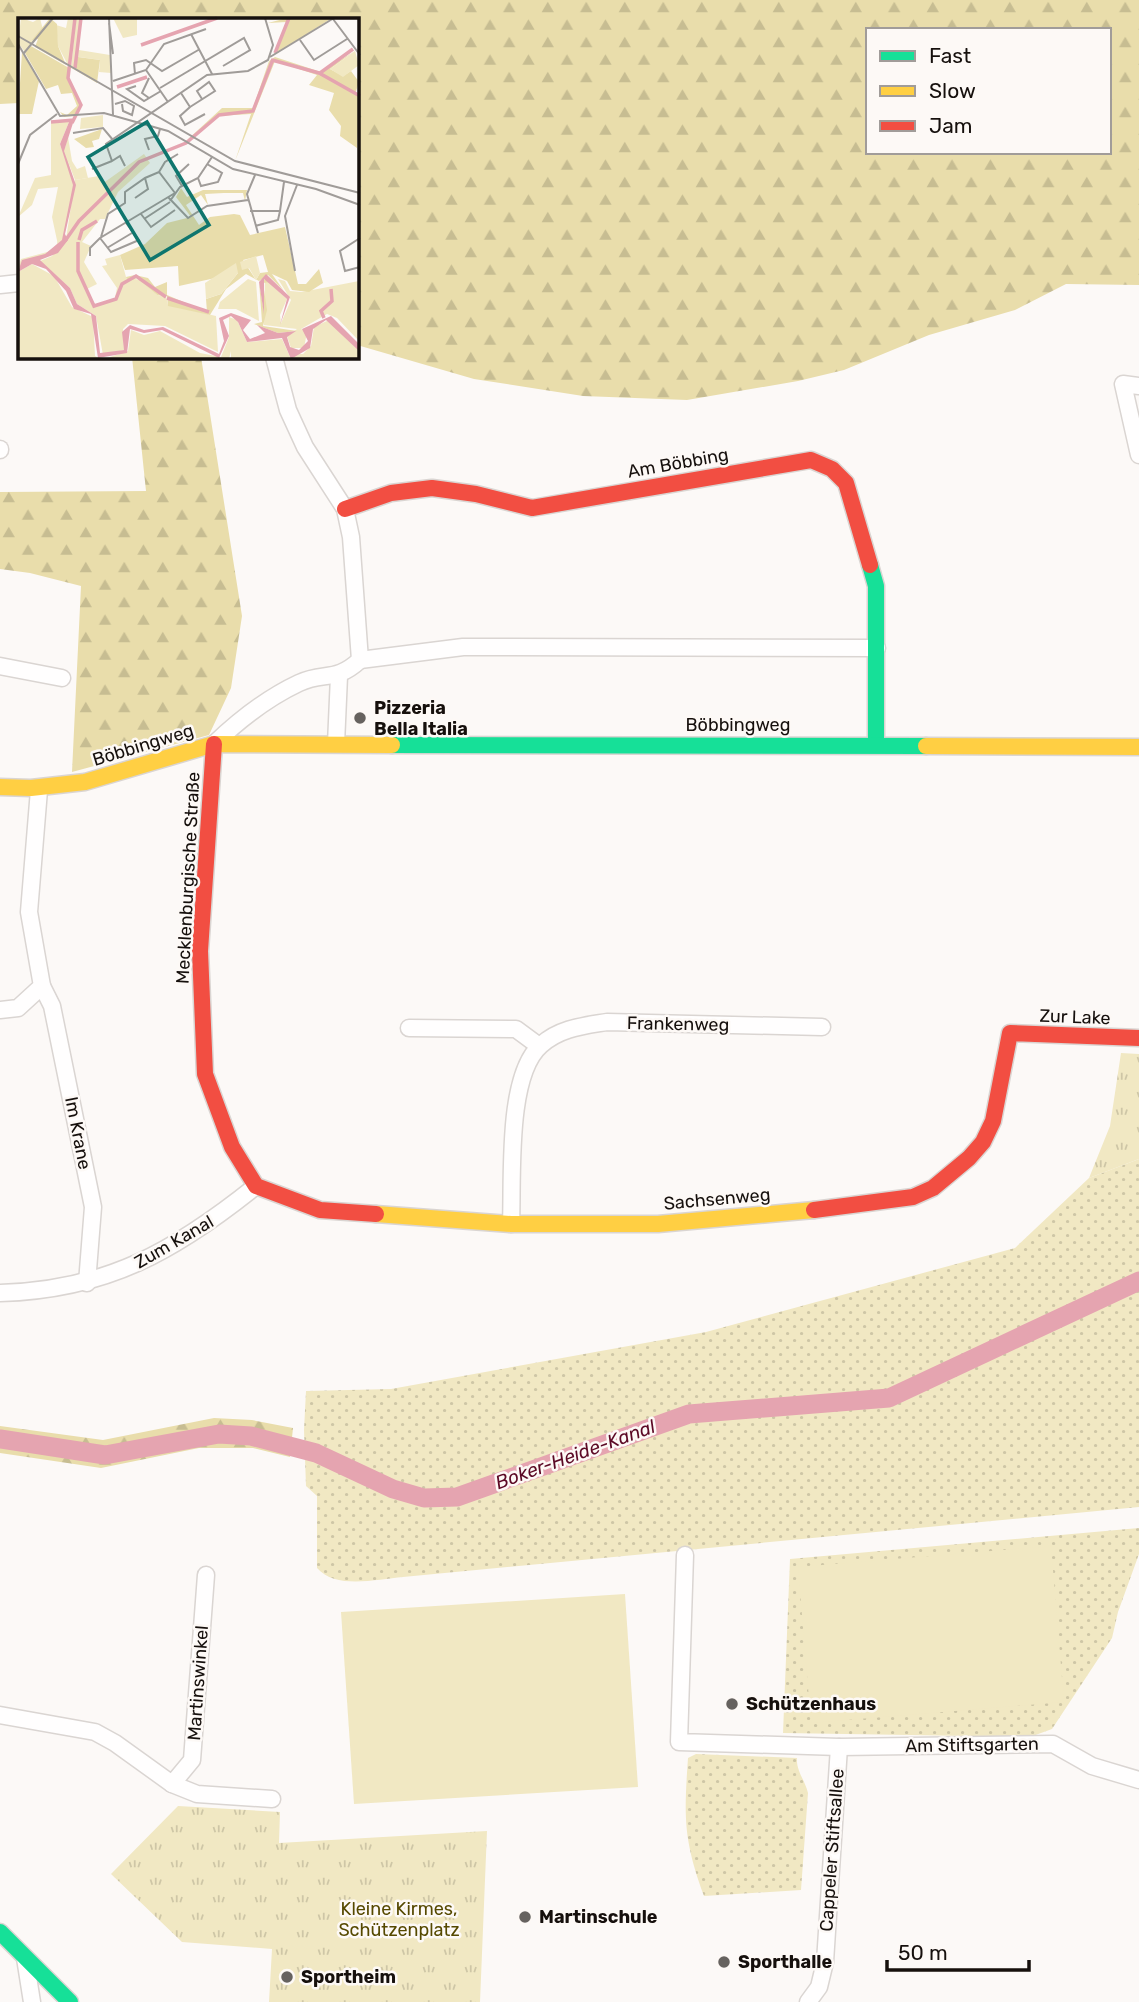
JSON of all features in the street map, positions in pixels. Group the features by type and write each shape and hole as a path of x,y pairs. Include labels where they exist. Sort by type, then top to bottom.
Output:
{"street":[{"path":"0,285 18,283"},
{"path":"275,359 288,410 305,447 345,509 351,537 360,660"},
{"path":"1139,386 1123,384 1139,455"},
{"name":"Am Böbbing","path":"345,509 378,497 419,488 494,498 532,508 811,460 832,469 846,483 876,586 876,745"},
{"path":"336,744 339,676 360,660 463,647 877,648"},
{"path":"0,666 62,678"},
{"name":"Böbbingweg","path":"214,744 240,719 302,681 339,676"},
{"name":"Böbbingweg","path":"0,787 39,790 124,774 172,755 214,744 1139,747"},
{"name":"Mecklenburgische Straße","path":"214,744 200,951 205,1074 232,1147 256,1186"},
{"name":"Im Krane","path":"39,790 29,912 42,986 52,1006 93,1207 87,1283"},
{"path":"0,1010 18,1008 42,986"},
{"name":"Frankenweg","path":"539,1046 573,1027 607,1023 822,1027"},
{"path":"409,1028 516,1029 539,1046 525,1069 517,1090 511,1224"},
{"name":"Sachsenweg","path":"256,1186 320,1210 511,1224 659,1224 840,1208 913,1197 933,1188 969,1158 983,1142 993,1121 1010,1033"},
{"name":"Zur Lake","path":"1010,1033 1139,1038"},
{"name":"Zum Kanal","path":"0,1293 87,1283 146,1261 199,1230 256,1186"},
{"name":"Cappeler Stiftsallee","path":"685,1555 679,1742 839,1747 825,1962 819,1987 808,2002"},
{"name":"Martinswinkel","path":"172,1784 192,1760 206,1575"},
{"path":"0,1715 95,1732 172,1784 197,1794 272,1799"},
{"name":"Am Stiftsgarten","path":"839,1747 1053,1744 1092,1766 1139,1780"},
{"path":"0,1932 70,2002"},
{"path":"25,1958 32,2002"}],"green space":[{"path":"0,0 1139,0 1139,285 1066,284 1015,310 929,335 844,370 798,381 687,400 583,396 474,379 359,346 359,18 18,18 18,103 0,104"},
{"path":"132,359 201,359 242,616 231,688 209,735 72,772 81,586 30,573 0,569 0,492 146,491"},
{"path":"1121,1053 1139,1054 1139,1159 1089,1178 1110,1126"},
{"path":"1139,1159 1139,1507 357,1582 335,1579 317,1568 317,1496 306,1486 306,1391 391,1389 706,1332 1015,1248 1089,1178"},
{"path":"214,1418 252,1420 293,1428 290,1457 253,1448 199,1448 101,1468 0,1453 0,1426 103,1440"},
{"path":"1139,1528 1139,1554 1118,1612 1112,1638 1052,1729 1030,1737 783,1733 790,1559"},
{"path":"1051,1546 1064,1702 811,1723 798,1567"},
{"path":"625,1594 638,1787 354,1804 341,1612"},
{"path":"696,1754 797,1758 808,1793 801,1890 704,1896 692,1859 686,1813 688,1758"},
{"name":"Kleine Kirmes, Schützenplatz","path":"178,1806 280,1812 279,1843 487,1831 480,2002 269,2002 272,1949 182,1942 111,1874"}],"waterway":[{"name":"Boker-Heide-Kanal","path":"0,1439 105,1455 219,1434 251,1436 316,1453 393,1489 424,1498 457,1497 689,1414 889,1398 1139,1281"}],"traffic: fast":[{"path":"870,565 876,586 876,745"},
{"path":"392,745 926,746"},
{"path":"0,1932 70,2002"}],"traffic: slow":[{"path":"0,787 31,788 85,782 214,744 392,745"},
{"path":"926,746 1139,747"},
{"path":"376,1214 511,1224 658,1224 814,1210"}],"traffic: jam":[{"path":"345,509 391,493 432,488 476,494 532,508 811,460 832,469 846,483 870,565"},
{"path":"214,744 200,951 205,1074 232,1147 256,1186 320,1210 376,1214"},
{"path":"814,1210 913,1197 933,1188 969,1158 983,1142 993,1121 1010,1033 1139,1038"}],"place":[{"name":"Pizzeria Bella Italia","path":"360,718"},
{"name":"Schützenhaus","path":"732,1704"},
{"name":"Martinschule","path":"525,1917"},
{"name":"Sporthalle","path":"724,1962"},
{"name":"Sportheim","path":"287,1977"}]}
